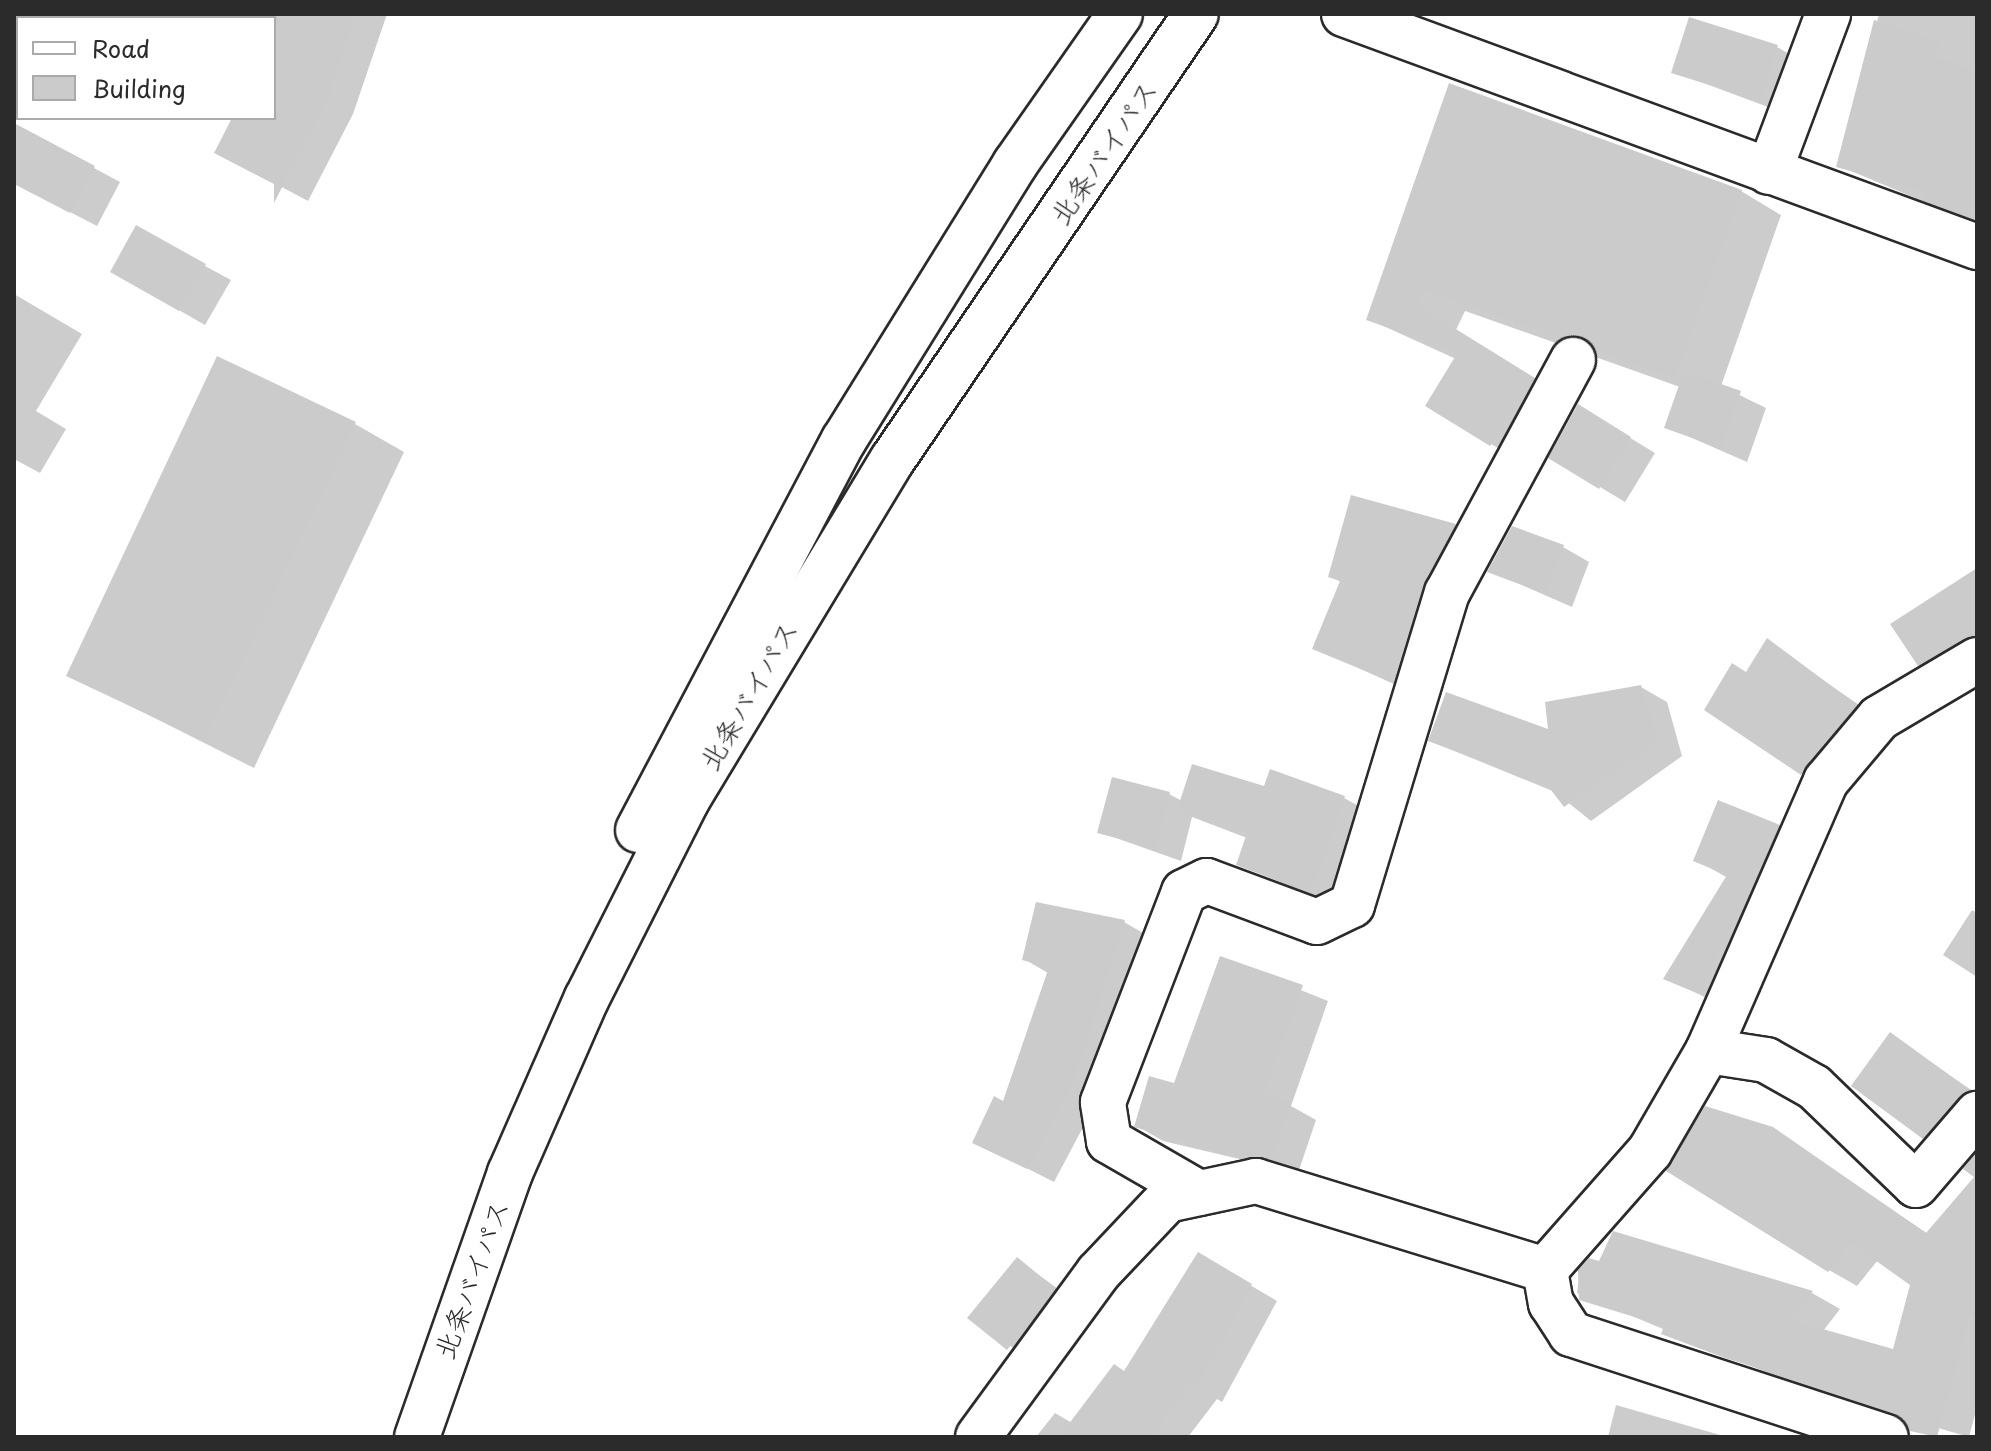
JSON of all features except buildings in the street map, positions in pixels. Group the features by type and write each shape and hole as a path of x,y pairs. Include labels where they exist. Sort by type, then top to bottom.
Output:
{"main road":[{"name":"北条バイパス","path":"395,1437 524,1073 668,769 844,440 1007,176 1120,14"},
{"name":"北条バイパス","path":"417,1437 510,1173 587,998 687,800 893,459 1196,14"},
{"path":"1344,14 1977,247"},
{"path":"1769,172 1828,14"},
{"path":"1199,1193 1109,1141 1103,1102 1184,892 1207,881 1317,922 1352,905 1447,593 1573,360"},
{"path":"1545,1270 1650,1151 1708,1051 1826,781 1879,718 1977,660"},
{"path":"1708,1051 1766,1060 1814,1087 1916,1185 1977,1114"},
{"path":"978,1437 1098,1273 1167,1200 1256,1181 1545,1270"},
{"path":"1545,1270 1551,1303 1571,1334 1886,1437"}]}
